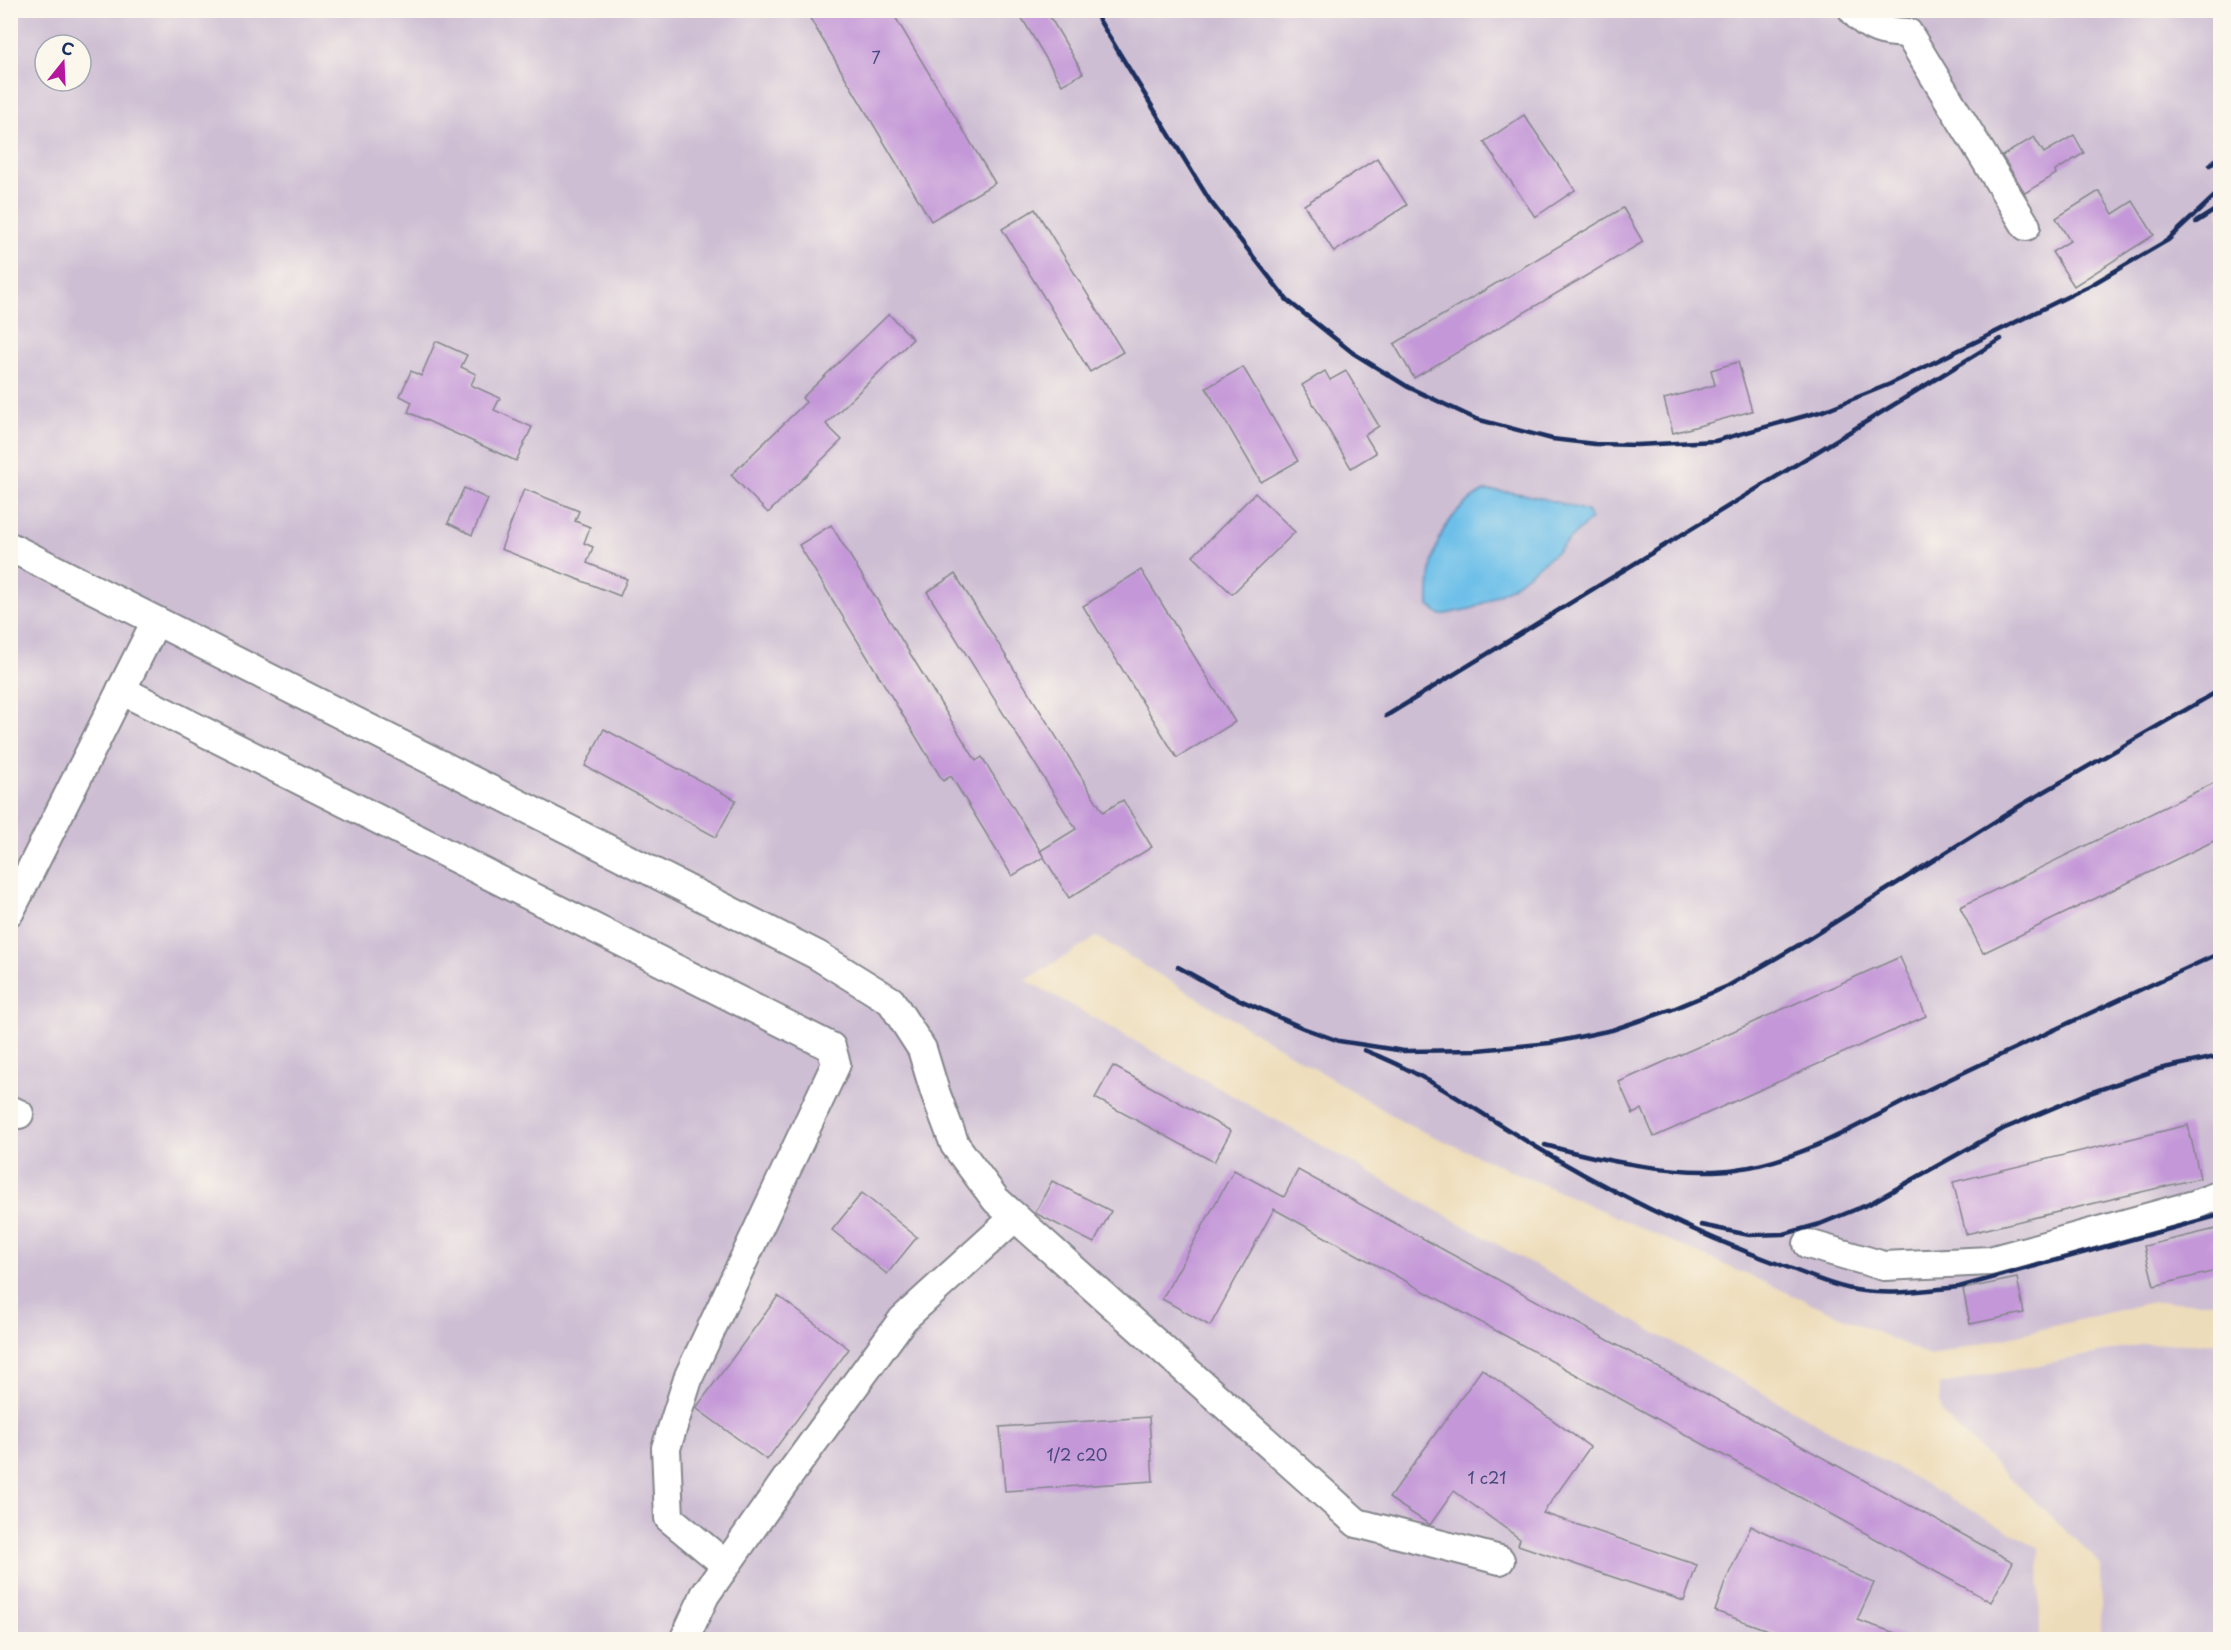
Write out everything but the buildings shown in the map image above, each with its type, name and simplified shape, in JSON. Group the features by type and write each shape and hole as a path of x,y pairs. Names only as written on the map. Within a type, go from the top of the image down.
{"street":[{"path":"1853,10 1860,20 1883,32 1908,33 2026,226"},
{"path":"10,547 817,955 891,1001 922,1049 934,1092 955,1145 996,1200 1357,1523 1500,1560"},
{"path":"10,911 156,621"},
{"path":"121,690 831,1047 836,1064 689,1376 666,1448 669,1518 726,1565"},
{"path":"1808,1244 1884,1266 1990,1261 2194,1205 2220,1195"},
{"path":"684,1640 705,1595 903,1319 1015,1217"}],"shaded area":[{"path":"11,11 2220,11 2220,1302 2152,1302 1931,1356 1408,1125 1097,937 1026,980 2039,1548 2040,1639 11,1640"},
{"path":"2220,1343 2220,1639 2101,1639 2101,1564 1941,1413 1939,1385 2144,1344"}],"water":[{"path":"1484,491 1510,492 1549,500 1587,511 1591,519 1555,553 1510,588 1474,608 1441,615 1429,606 1431,571 1439,540 1456,513"}],"railway":[{"path":"1093,10 1210,201 1287,300 1353,353 1408,387 1476,419 1552,439 1595,444 1637,445 1715,441 1823,411 1890,384 2091,285 2168,240 2220,191"},
{"path":"2210,165 2220,155"},
{"path":"2196,222 2220,207"},
{"path":"1386,716 2001,339"},
{"path":"1178,967 1229,995 1303,1028 1339,1041 1404,1051 1478,1050 1550,1043 1612,1030 1673,1009 1728,986 1797,946 2023,804 2220,690"},
{"path":"1545,1145 1640,1166 1666,1169 1715,1171 1761,1164 1832,1139 1958,1075 2220,953"},
{"path":"1364,1050 1426,1079 1554,1157 1616,1192 1681,1224 1747,1252 1853,1289 1899,1292 1959,1287 2220,1215"},
{"path":"1701,1225 1749,1235 1784,1234 1820,1224 1869,1204 2003,1129 2084,1095 2159,1069 2220,1056"}]}
